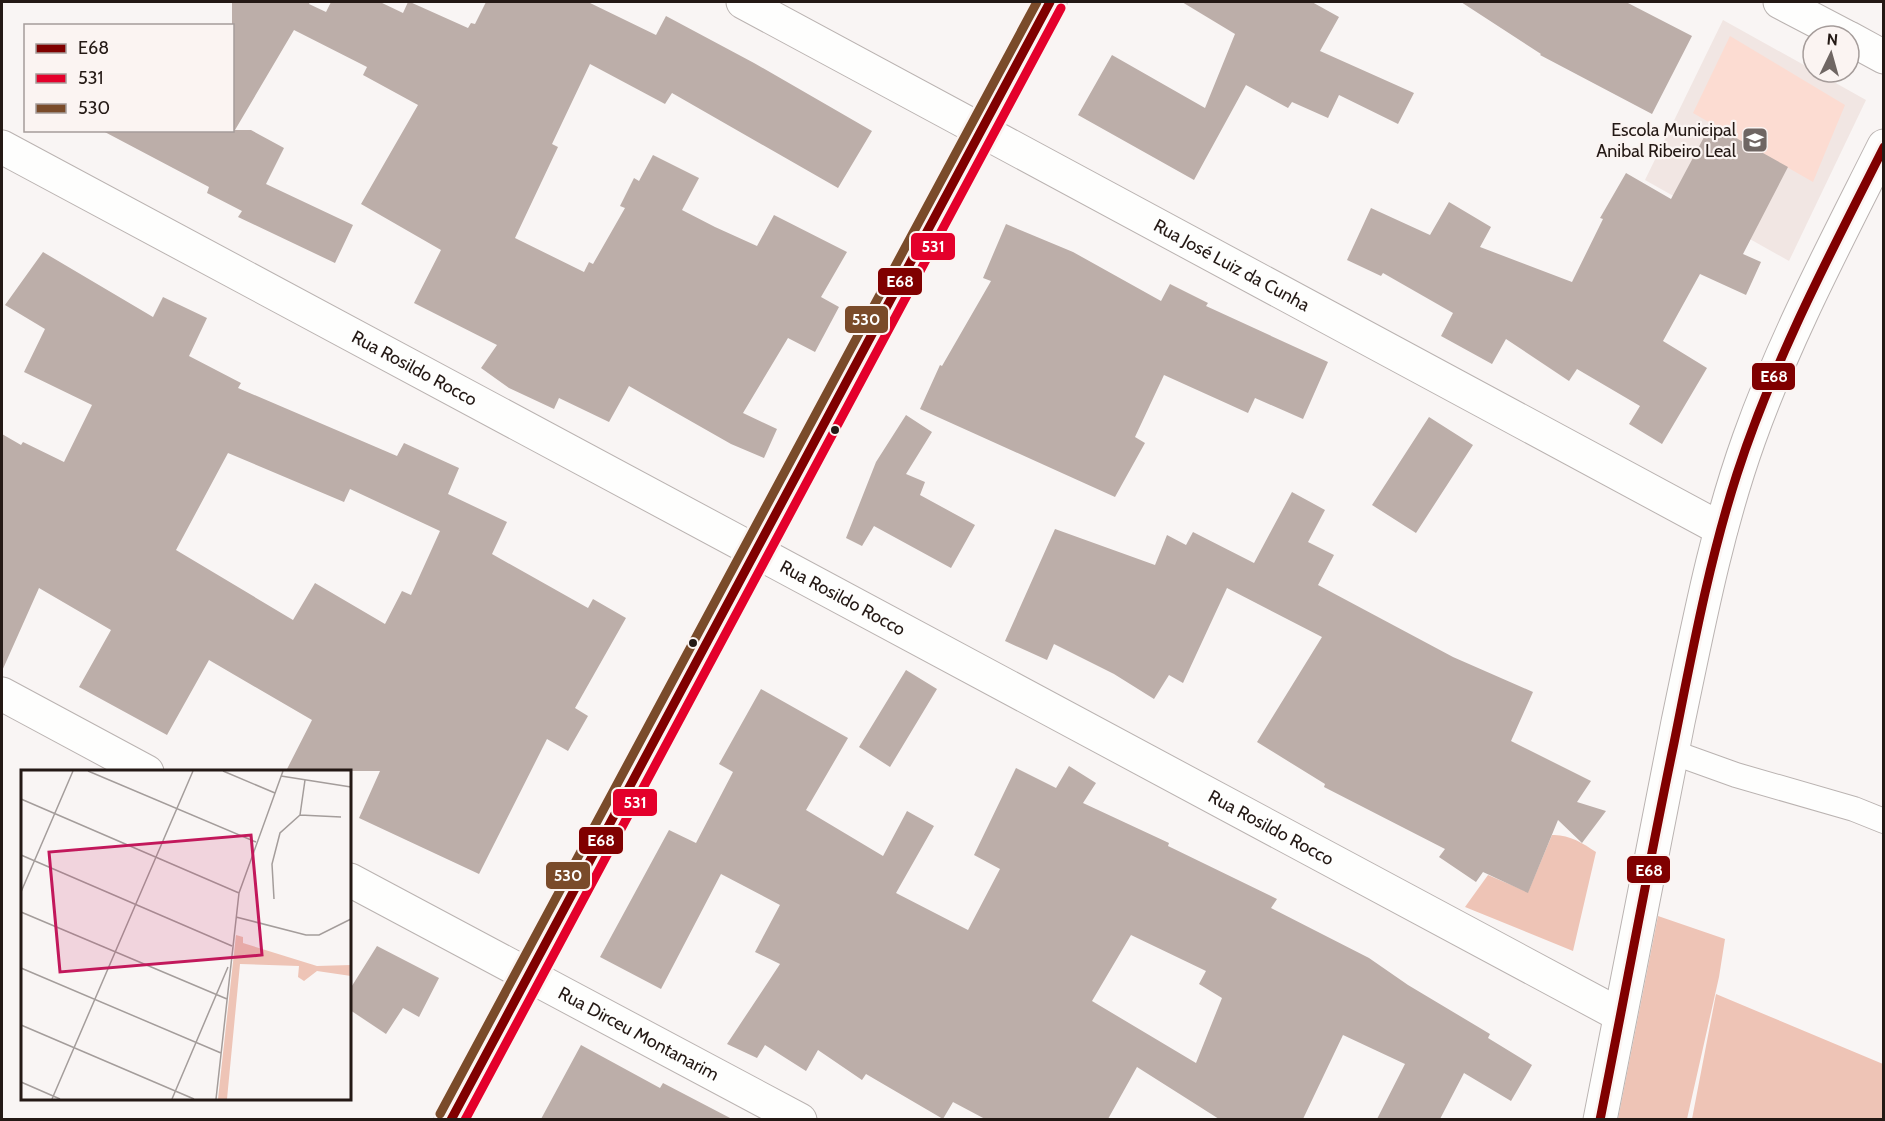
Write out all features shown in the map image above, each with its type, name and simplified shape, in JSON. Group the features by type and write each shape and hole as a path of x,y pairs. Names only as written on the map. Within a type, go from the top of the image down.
{"street":[{"name":"Rua José Luiz da Cunha","path":"743,2 1721,529"},
{"path":"452,1119 1050,2"},
{"path":"1780,2 1822,24"},
{"path":"1861,45 1884,57"},
{"path":"1600,1119 1672,752 1721,529 1748,441 1777,363 1884,146"},
{"name":"Rua Rosildo Rocco","path":"2,147 1620,1016"},
{"path":"2,694 145,770"},
{"name":"Rua Dirceu Montanarim","path":"351,881 800,1119"}],"lane":[{"path":"1672,752 1736,775 1854,809 1884,821"}],"shaded area":[{"name":"Escola Municipal Anibal Ribeiro Leal","path":"1723,20 1801,63 1801,84 1837,84 1866,100 1789,261 1645,180"},
{"path":"1730,36 1801,79 1801,84 1810,84 1845,105 1813,182 1693,113"},
{"path":"1552,835 1581,842 1596,852 1573,951 1465,907 1488,875 1528,892"},
{"path":"1658,916 1725,939 1719,977 1687,1119 1618,1119"},
{"path":"1716,994 1883,1064 1883,1119 1692,1119"}],"building":[{"path":"232,2 310,2 309,4 326,12 331,2 380,2 403,13 410,2 468,28 471,23 475,24 486,2 588,2 656,35 666,16 754,63 872,131 838,188 672,93 665,104 590,64 552,144 558,147 515,238 584,272 589,262 593,264 625,208 620,206 634,178 639,181 653,155 699,178 682,210 715,227 757,246 774,215 847,252 821,297 839,307 815,352 788,338 743,413 777,429 764,458 731,444 629,386 609,422 559,398 554,409 509,388 481,368 497,345 414,303 441,250 361,204 418,105 363,75 367,67 294,30 235,130 251,130 284,148 266,184 353,225 335,263 238,217 242,211 207,193 209,187 105,132 234,132 234,24 232,24"},
{"path":"1182,2 1312,2 1339,17 1320,51 1414,93 1398,124 1339,95 1328,118 1292,102 1288,108 1246,85 1194,180 1078,115 1112,55 1205,108 1235,34"},
{"path":"1461,2 1626,2 1692,36 1652,114 1540,55"},
{"path":"1711,124 1788,167 1743,254 1761,262 1746,295 1700,274 1663,341 1707,368 1662,444 1629,424 1640,406 1577,369 1569,381 1506,339 1492,364 1441,336 1453,313 1383,273 1381,276 1347,260 1371,208 1430,235 1449,202 1491,227 1480,247 1572,282 1603,219 1600,218 1626,173 1671,199"},
{"path":"1006,224 1073,252 1161,301 1170,284 1208,303 1206,306 1328,362 1303,419 1255,398 1248,413 1164,375 1135,437 1145,443 1115,497 920,409 940,365 942,366 991,281 983,278"},
{"path":"43,252 153,317 163,297 207,318 189,356 241,383 238,388 397,456 404,443 459,468 448,494 507,522 492,554 588,608 593,599 626,618 575,708 588,716 568,751 547,739 479,874 359,818 380,771 287,770 312,720 209,660 167,735 79,687 111,630 39,588 2,671 2,434 21,445 23,442 64,462 92,405 24,372 45,329 5,305","holes":["228,453 344,502 350,489 440,531 411,595 402,591 385,624 315,583 293,620 176,550"]},
{"path":"906,415 932,432 906,474 925,482 920,495 975,525 951,568 874,526 862,546 846,538 876,462"},
{"path":"1429,417 1473,445 1416,533 1372,505"},
{"path":"1292,492 1325,510 1308,542 1334,555 1318,585 1453,657 1533,692 1511,741 1591,781 1577,802 1606,811 1582,843 1558,820 1528,893 1483,872 1476,882 1439,857 1445,849 1324,787 1325,784 1257,742 1322,637 1227,588 1183,683 1169,675 1154,699 1114,674 1054,644 1047,660 1005,641 1055,529 1155,565 1167,535 1186,545 1193,532 1254,563"},
{"path":"906,670 937,689 890,767 859,747"},
{"path":"761,689 848,738 806,810 883,856 907,811 934,826 896,893 968,930 1000,869 974,855 1016,768 1056,788 1069,766 1096,783 1083,803 1169,843 1168,846 1277,899 1271,908 1369,958 1408,985 1490,1034 1488,1038 1532,1065 1511,1101 1464,1073 1440,1119 1377,1119 1405,1064 1343,1035 1303,1119 1219,1119 1137,1067 1108,1119 985,1119 953,1102 943,1119 866,1074 862,1080 818,1050 806,1071 765,1045 757,1058 727,1044 780,964 755,952 780,905 721,874 661,989 600,957 669,830 696,843 733,772 719,764","holes":["1131,935 1206,971 1199,984 1222,998 1196,1063 1092,1001"]},
{"path":"377,946 439,978 419,1017 403,1008 386,1034 351,1011 351,987"},
{"path":"581,1045 660,1088 663,1083 732,1119 541,1119"}],"transit line":[{"name":"530","path":"440,1114 1037,2"},
{"name":"E68","path":"451,1120 1050,2"},
{"name":"531","path":"465,1120 1061,8"},
{"name":"E68","path":"1600,1120 1694,641 1727,507 1768,390 1824,267 1884,147"}],"place":[{"name":"Escola Municipal Anibal Ribeiro Leal","path":"1755,140"}]}
